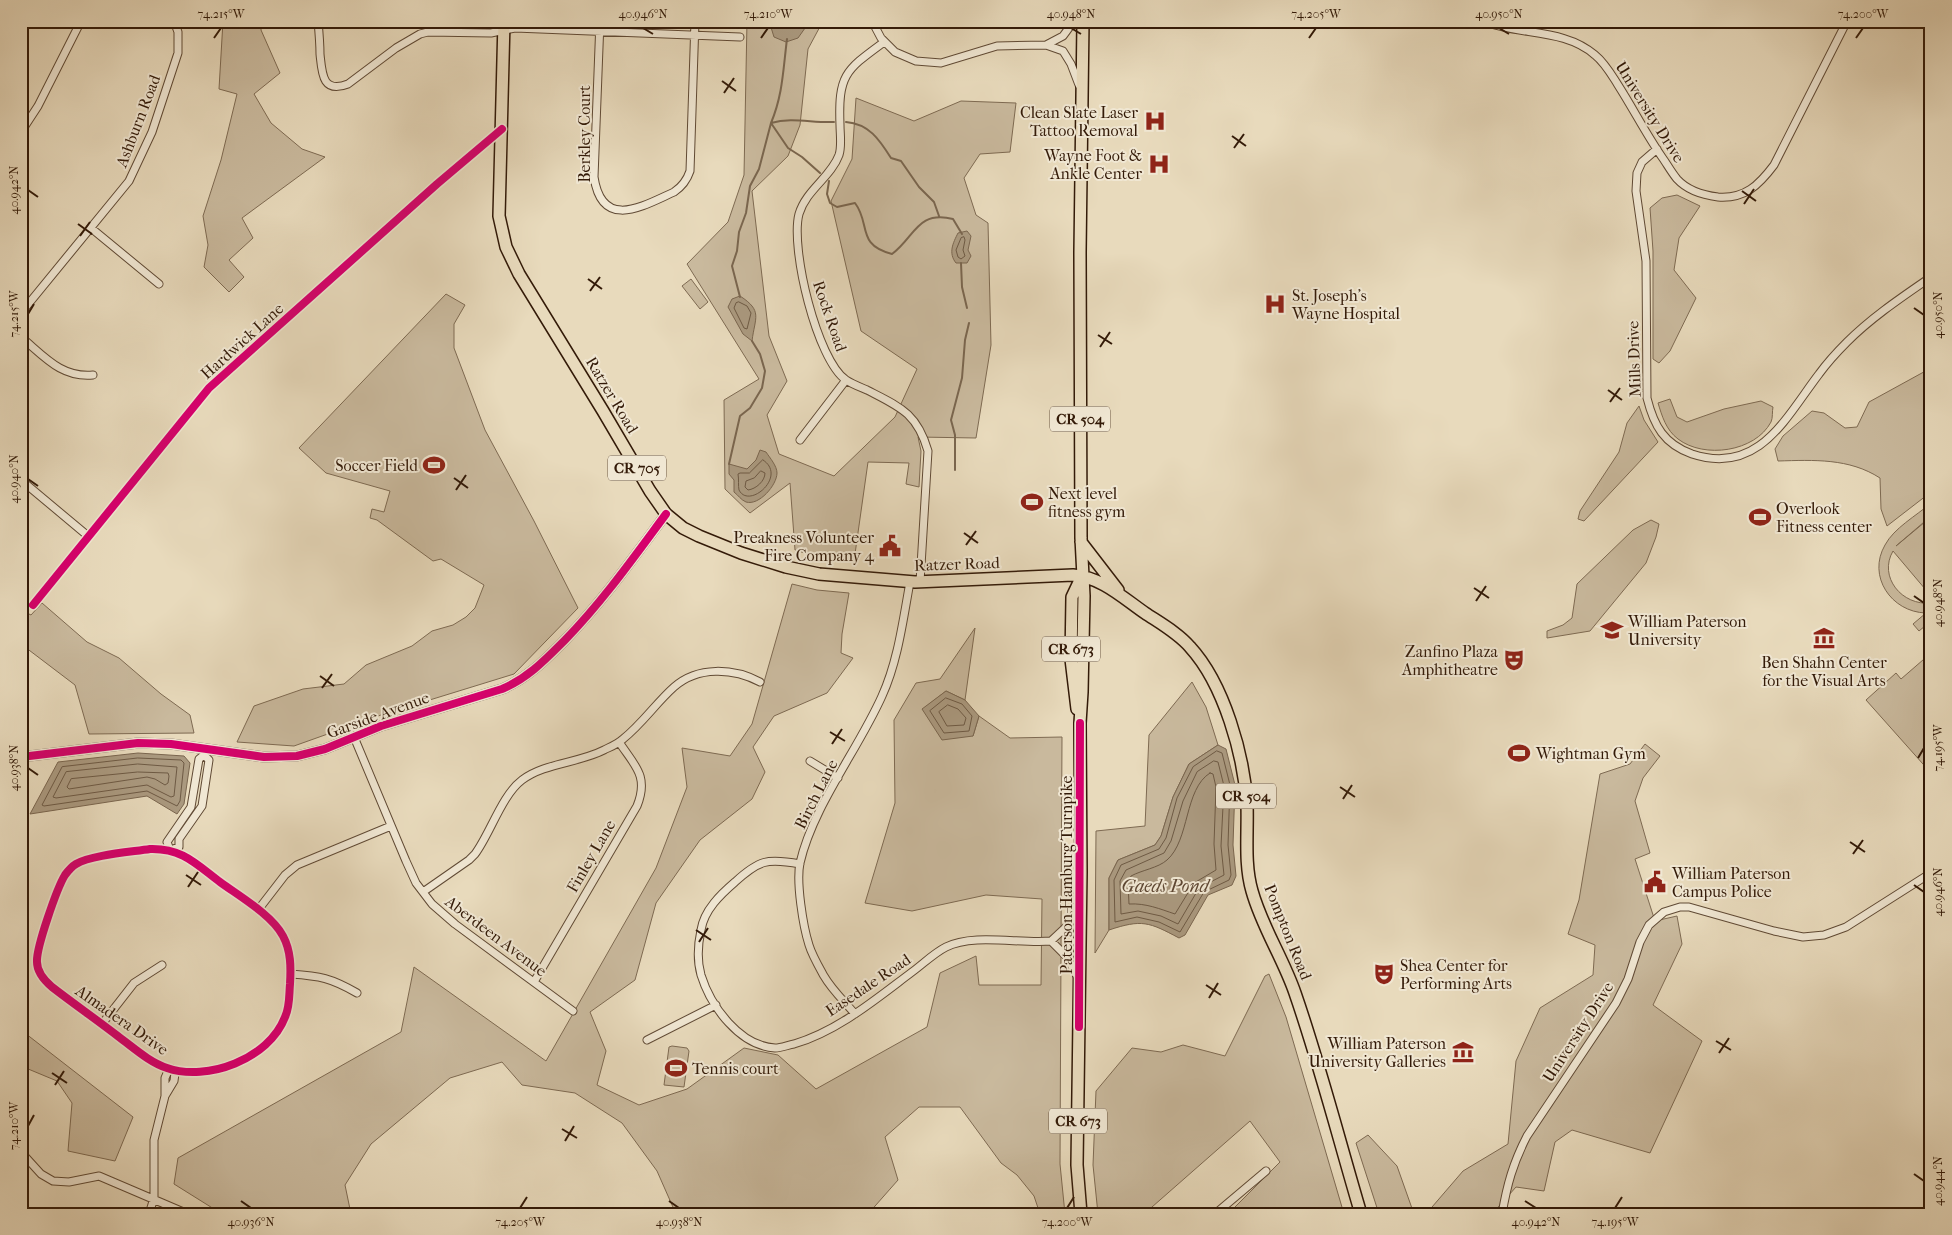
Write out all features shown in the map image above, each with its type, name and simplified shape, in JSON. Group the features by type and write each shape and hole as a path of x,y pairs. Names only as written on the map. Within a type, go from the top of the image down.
{"main road":[{"name":"Paterson-Hamburg Turnpike","path":"1081,1214 1077,1165 1080,981 1080,723 1071,659 1072,597 1082,576 1080,252 1083,21"},
{"name":"Ratzer Road","path":"504,26 499,216 503,236 510,257 549,325 666,514 683,528 741,553 786,567 819,574 915,582 1082,576"},
{"path":"1081,542 1123,597"},
{"name":"Pompton Road","path":"1082,576 1096,580 1123,597 1169,629 1190,647 1205,667 1221,696 1240,751 1244,775 1252,891 1260,914 1289,976 1302,1012 1361,1214"}],"street":[{"path":"21,132 38,106 81,21"},
{"name":"Ashburn Road","path":"21,313 129,181 152,132 178,53 178,32 174,21"},
{"path":"318,21 322,73 327,83 336,87 348,84 396,48 420,34 428,32 491,33 504,26 740,37"},
{"name":"Berkley Court","path":"600,21 594,177 598,194 602,200 613,208 626,211 634,210 674,192 680,188 688,177 690,171 695,21"},
{"path":"872,21 884,42 895,52 916,61 941,63 997,46 1046,45 1063,51 1071,64 1082,92"},
{"path":"1046,45 1063,36 1074,21"},
{"name":"University Drive","path":"1483,21 1505,28 1559,37 1589,50 1610,70 1677,179 1691,190 1706,196 1728,197 1749,190 1761,182 1774,165 1847,21"},
{"name":"Rock Road","path":"884,42 854,64 846,74 839,101 840,151 836,164 806,199 800,212 796,229 803,281 822,344 834,369 846,380 901,408 913,418 923,434 928,458 915,582"},
{"name":"Hardwick Lane","path":"33,605 209,388 437,184 502,129"},
{"name":"Mills Drive","path":"1657,149 1642,162 1637,173 1636,191 1646,261 1647,398 1659,429 1670,443 1683,450 1702,457 1717,458 1737,456 1763,444 1775,433 1820,372 1858,331 1931,277"},
{"path":"91,228 159,284"},
{"path":"21,337 66,372 74,375 93,375"},
{"path":"800,440 846,380"},
{"path":"21,480 88,536"},
{"name":"Garside Avenue","path":"21,757 138,743 171,744 205,752 264,757 297,756 325,749 381,726 502,689 517,682 537,668 601,601 666,514"},
{"name":"Birch Lane","path":"855,1014 825,978 809,946 802,912 799,881 800,864 810,833 821,808 859,741 891,673 915,582"},
{"path":"423,892 475,854 511,792 522,780 539,772 588,757 619,742 674,687 690,678 709,672 727,672 760,682"},
{"name":"Aberdeen Avenue","path":"354,737 391,826 423,892 439,912 573,1011"},
{"name":"Finley Lane","path":"534,982 637,806 642,793 640,774 619,742"},
{"path":"170,850 168,842 191,807 199,759 205,752"},
{"path":"810,761 838,778"},
{"path":"258,910 285,875 298,865 391,826"},
{"name":"Almadera Drive","path":"151,849 170,850 188,858 258,910 283,935 289,953 291,974 289,1001 285,1018 272,1039 223,1068 194,1072 172,1069 152,1060 46,982 37,963 39,946 62,882 73,866 84,860 151,849"},
{"name":"Easedale Road","path":"800,864 785,861 765,861 752,866 723,892 709,909 701,929 698,956 702,976 716,1005 736,1031 755,1043 776,1048 808,1040 855,1014 946,947 967,940 1051,941"},
{"name":"University Drive","path":"1502,1214 1515,1159 1527,1136 1616,1003 1628,979 1640,942 1649,925 1664,912 1680,907 1689,907 1774,931 1803,937 1824,935 1846,927 1931,873"},
{"path":"1080,906 1066,927 1051,941 1067,957 1080,981"},
{"path":"102,1024 134,983 162,966"},
{"path":"291,974 326,977 357,993"},
{"path":"647,1040 716,1005"},
{"path":"149,1214 154,1198 154,1140 165,1096 165,1078 168,1071 172,1069"},
{"path":"21,1152 41,1174 53,1181 69,1182 99,1176 188,1214"},
{"path":"1215,1214 1266,1171"}],"shaded area":[{"path":"223,21 262,21 261,30 280,73 254,94 271,123 302,149 325,157 242,218 253,238 229,260 244,277 229,292 204,267 208,245 203,216 221,160 237,94 219,89"},
{"path":"747,21 823,21 808,49 800,125 788,156 752,191 769,336 787,381 767,415 779,454 834,476 895,417 917,369 861,331 831,201 852,159 856,98 914,121 961,101 1016,103 1010,152 980,154 964,178 976,215 988,223 991,345 976,438 918,437 921,451 919,487 906,484 909,463 868,462 854,561 821,558 795,550 790,483 750,513 725,489 724,400 759,379 687,264 728,222 744,175"},
{"path":"1677,195 1700,206 1679,238 1674,270 1696,298 1670,351 1659,363 1653,359 1653,251 1650,208 1662,198"},
{"path":"691,279 708,302 700,309 682,286"},
{"path":"446,294 465,305 454,324 454,348 485,430 578,608 514,674 381,715 294,746 237,742 254,706 303,689 344,684 366,665 412,646 432,631 453,625 466,617 475,608 484,585 441,559 433,561 377,520 370,518 372,509 384,512 390,491 326,473 299,448"},
{"path":"1931,368 1931,492 1887,526 1881,509 1880,478 1868,471 1844,464 1818,461 1778,461 1775,449 1783,436 1812,411 1824,413 1845,428 1857,427 1869,402"},
{"path":"1670,399 1677,417 1687,422 1724,409 1761,401 1773,407 1772,419 1763,432 1741,446 1715,450 1701,449 1678,439 1667,427 1658,403"},
{"path":"1639,406 1644,420 1658,442 1584,521 1578,519 1580,511 1619,452 1627,423"},
{"path":"1931,503 1931,516 1896,546 1931,517 1931,596 1893,551 1889,561 1891,580 1895,588 1902,595 1920,603 1931,603 1931,621 1919,631 1913,624 1926,613 1913,611 1893,599 1881,580 1879,569 1880,557 1885,545 1894,533"},
{"path":"1651,520 1659,524 1646,563 1590,631 1547,638 1547,631 1563,625 1572,618 1577,584 1633,530"},
{"path":"792,584 817,590 849,593 842,634 841,653 853,658 827,693 774,716 753,747 765,772 752,799 700,840 656,903 635,980 590,1012 606,1051 597,1085 639,1105 687,1089 744,1048 778,1055 816,1089 927,1027 940,973 976,956 979,985 1041,985 1042,899 986,895 912,911 865,903 895,803 894,720 916,683 940,679 975,628 965,700 946,691 923,709 930,719 973,736 979,716 1010,738 1062,737 1060,1164 1065,1214 1040,1214 1034,1196 1017,1175 1001,1163 960,1107 919,1107 885,1137 898,1180 868,1214 676,1214 657,1171 622,1123 575,1093 522,1085 502,1062 450,1078 371,1144 345,1185 351,1214 222,1214 174,1184 178,1158 401,1032 414,967 546,1061 656,868 687,787 682,748 730,756 752,724"},
{"path":"42,603 87,642 119,658 161,694 190,715 194,733 89,734 75,685 21,644 21,610 31,615"},
{"path":"1931,653 1931,773 1866,700 1896,673 1901,679"},
{"path":"1192,682 1206,707 1218,745 1189,764 1173,797 1161,836 1155,845 1118,860 1109,878 1109,930 1095,953 1096,831 1145,826 1149,735"},
{"path":"1645,744 1660,756 1643,778 1635,801 1650,853 1635,859 1655,921 1677,916 1682,944 1653,1005 1702,1041 1650,1153 1572,1130 1555,1142 1544,1191 1516,1187 1492,1214 1426,1214 1463,1171 1508,1144 1516,1061 1540,1008 1593,975 1595,945 1568,934 1579,900 1600,774 1630,764"},
{"path":"1269,974 1286,1017 1344,1214 1228,1214 1280,1162 1250,1121 1144,1214 1098,1214 1093,1165 1096,1091 1132,1048 1161,1052 1183,1045 1225,1056 1265,976"},
{"path":"21,1030 133,1117 115,1161 68,1151 72,1103 57,1081 21,1066"},
{"name":"Tennis court","path":"669,1047 687,1048 689,1051 684,1087 664,1085"},
{"path":"1368,1135 1397,1166 1414,1214 1379,1214 1356,1143"}],"water":[{"path":"769,21 810,21 798,38 786,42 774,37"},
{"path":"967,231 971,236 968,250 971,256 967,263 956,263 952,256 953,244 958,233"},
{"path":"740,296 755,311 756,320 752,341 743,334 728,307 732,299"},
{"path":"760,450 766,452 773,462 777,470 776,478 771,489 762,498 746,502 734,492 734,480 729,474 729,464 747,469 756,460"},
{"path":"946,691 965,700 979,716 973,736 942,740 922,709"},
{"name":"Gaeds Pond","path":"1218,745 1226,749 1235,785 1233,845 1236,876 1232,885 1208,895 1185,935 1179,938 1160,928 1138,923 1109,930 1109,878 1118,860 1155,845 1161,836 1173,797 1189,764"},
{"path":"138,753 184,756 190,763 184,804 177,814 147,796 30,814 58,762"}],"waterway":[{"path":"787,39 780,92 771,123 788,148 802,157 820,173"},
{"path":"740,297 732,266 737,251 739,232 746,213 750,186 759,169 771,123 794,120 834,122"},
{"path":"846,122 854,123 867,129 878,139 891,158 901,161 919,187 934,202 939,216"},
{"path":"829,181 827,194 830,203 837,207 855,203 860,211 869,239 873,245 881,250 892,254 918,227 932,218 953,219 962,234"},
{"path":"961,263 962,287 967,308"},
{"path":"955,470 955,435 951,420 962,378 965,340 969,323"},
{"path":"729,464 740,416 750,408 762,388 765,371 760,354 752,341"}],"cycle path":[{"path":"33,605 209,388 437,184 502,129"},
{"path":"21,757 138,743 171,744 264,757 297,756 325,749 381,726 502,689 520,680 536,668 579,625 618,578 666,514"},
{"path":"1079,1027 1080,723"},
{"path":"150,849 171,851 196,863 263,913 278,928 286,942 290,959 287,1013 277,1032 265,1045 235,1064 200,1072 183,1072 160,1065 142,1054 52,987 38,969 37,962 43,932 57,892 70,869 76,864 91,858 150,849"}],"place":[{"name":"Clean Slate Laser Tattoo Removal","path":"1155,121"},
{"name":"Wayne Foot & Ankle Center","path":"1159,164"},
{"name":"St. Joseph's Wayne Hospital","path":"1275,304"},
{"name":"Soccer Field","path":"434,465"},
{"name":"Next level fitness gym","path":"1032,502"},
{"name":"Overlook Fitness center","path":"1760,517"},
{"name":"Preakness Volunteer Fire Company 4","path":"890,546"},
{"name":"William Paterson University","path":"1612,630"},
{"name":"Ben Shahn Center for the Visual Arts","path":"1824,638"},
{"name":"Zanfino Plaza Amphitheatre","path":"1514,660"},
{"name":"Wightman Gym","path":"1519,753"},
{"name":"William Paterson Campus Police","path":"1655,882"},
{"name":"Shea Center for Performing Arts","path":"1384,974"},
{"name":"William Paterson University Galleries","path":"1463,1052"},
{"name":"Tennis court","path":"676,1068"}]}
